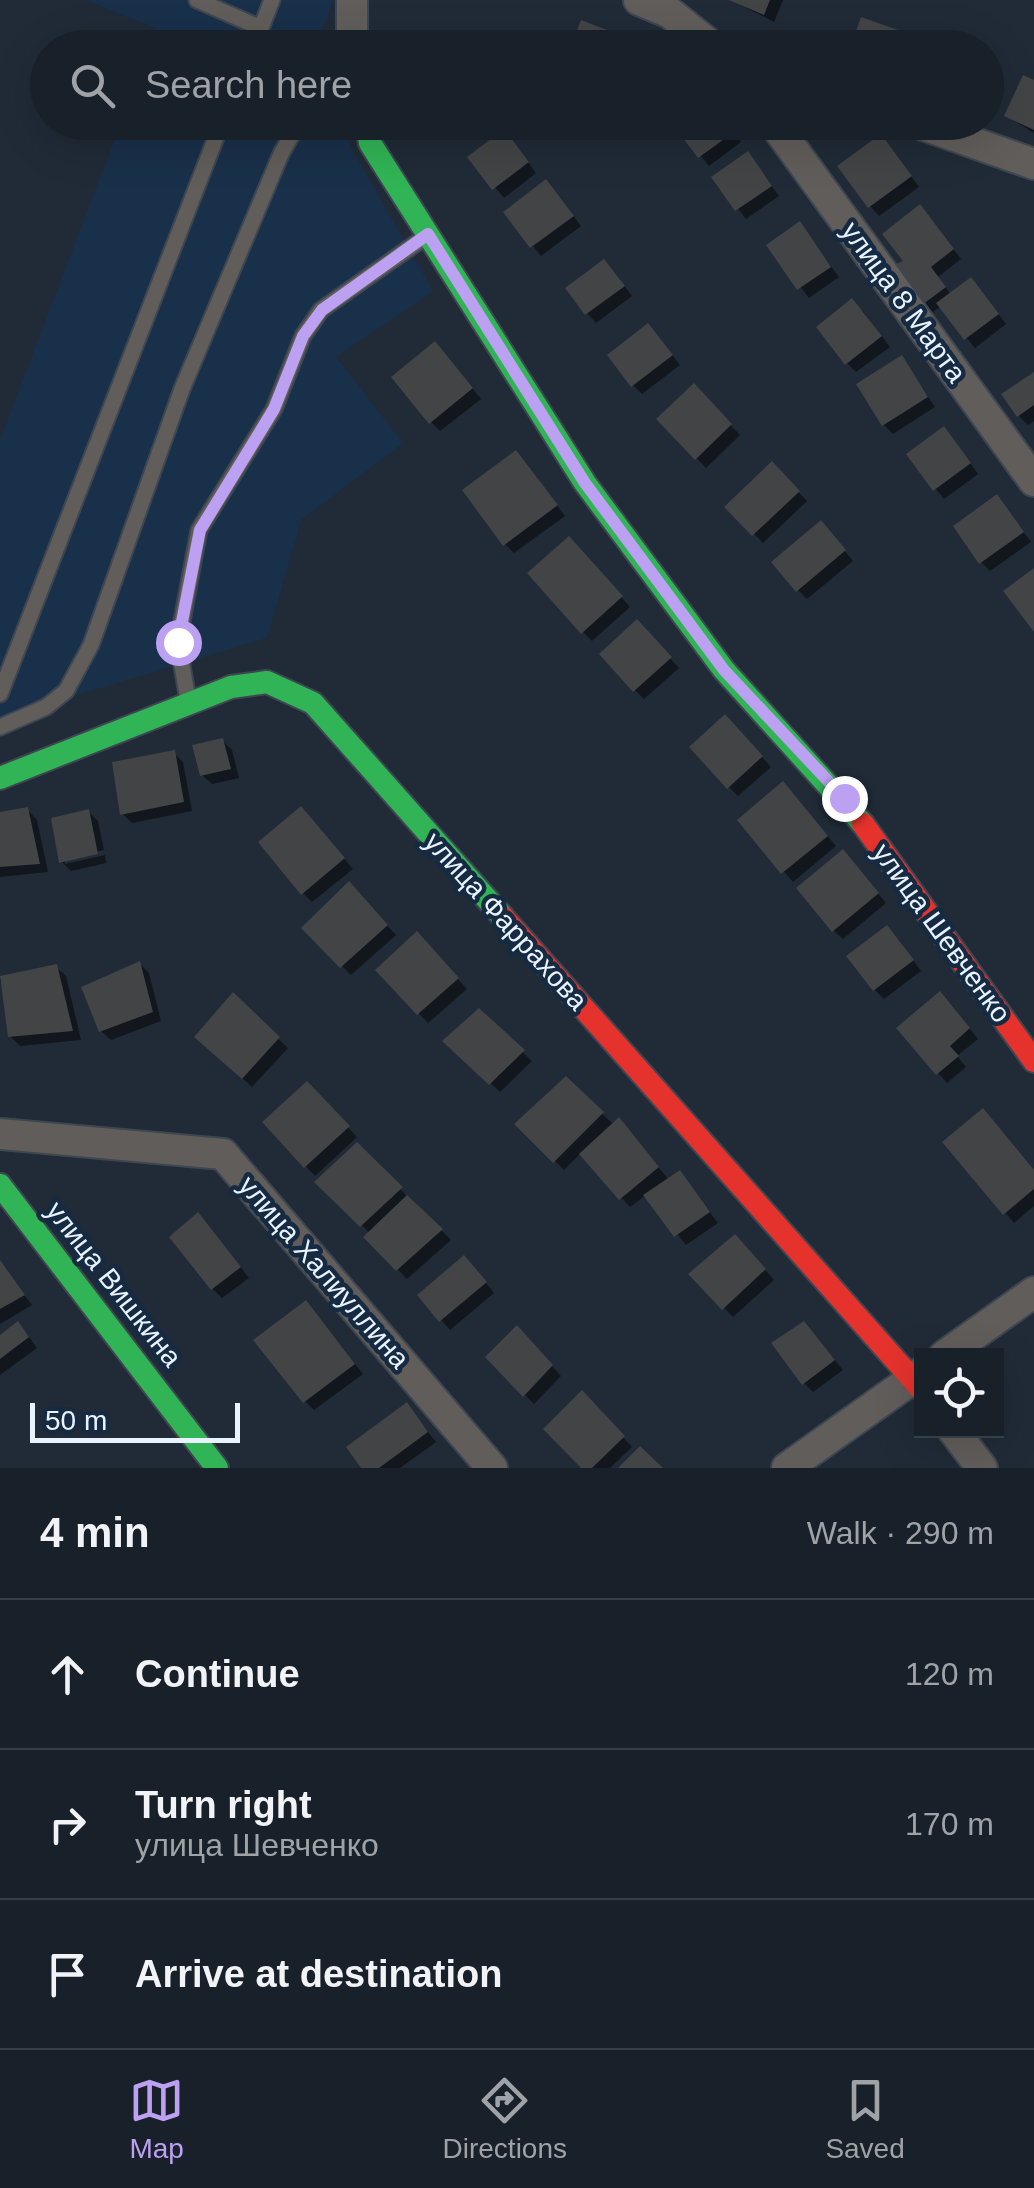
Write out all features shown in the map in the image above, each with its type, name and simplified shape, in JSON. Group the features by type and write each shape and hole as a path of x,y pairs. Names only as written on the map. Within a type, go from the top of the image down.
{"street":[{"path":"352,0 352,30"},
{"path":"638,0 670,13 691,30"},
{"name":"улица Шевченко","path":"370,140 585,483 724,670 844,798 1034,1061"},
{"name":"улица 8 Марта","path":"786,140 1034,481"},
{"path":"966,140 1034,164"},
{"name":"улица Фаррахова","path":"0,778 188,700 232,687 268,682 312,703 914,1376"},
{"name":"улица Халиуллина","path":"0,1134 223,1154 492,1468"},
{"name":"улица Вишкина","path":"0,1185 217,1468"},
{"path":"955,1348 1034,1292"},
{"path":"787,1468 914,1383"},
{"path":"959,1438 982,1468"}],"lane":[{"path":"198,0 261,28 272,0"},
{"path":"0,694 215,140"},
{"path":"0,728 46,708 66,691 91,644 182,389 289,140"},
{"path":"188,700 178,642 200,530 274,409 303,336 322,310 428,234"}],"shaded area":[{"path":"86,0 333,0 322,30 156,28"},
{"path":"115,140 347,140 433,291 336,357 403,443 301,520 267,638 0,718 0,440"}],"building":[{"path":"729,0 770,0 764,15"},
{"path":"861,17 898,30 856,30"},
{"path":"581,20 607,30 577,30"},
{"path":"1023,75 1034,80 1034,130 1004,116"},
{"path":"489,140 512,140 529,162 492,190 467,157"},
{"path":"684,140 723,140 698,158"},
{"path":"873,140 885,140 912,176 868,208 837,166"},
{"path":"748,151 772,186 735,211 711,177"},
{"path":"546,179 574,216 530,248 503,212"},
{"path":"920,204 954,249 931,267 946,287 922,305 892,266 903,261 882,234"},
{"path":"800,221 831,267 797,290 766,245"},
{"path":"604,259 625,286 585,315 565,288"},
{"path":"971,277 999,314 964,340 936,303"},
{"path":"852,298 882,336 845,365 816,327"},
{"path":"648,323 673,355 631,387 607,355"},
{"path":"435,341 473,388 429,424 391,377"},
{"path":"902,355 928,397 882,426 856,384"},
{"path":"1034,372 1034,405 1017,417 1001,394"},
{"path":"694,383 732,424 695,460 656,419"},
{"path":"944,426 971,463 933,491 906,454"},
{"path":"516,450 558,505 503,546 462,490"},
{"path":"772,461 800,491 752,536 724,507"},
{"path":"997,494 1024,532 979,564 953,526"},
{"path":"821,520 846,550 796,592 771,562"},
{"path":"569,536 623,596 581,634 527,573"},
{"path":"1034,568 1034,632 1003,591"},
{"path":"637,619 672,657 633,692 599,654"},
{"path":"725,714 763,756 727,789 689,747"},
{"path":"223,738 231,769 200,776 192,745"},
{"path":"175,750 184,802 120,815 112,762"},
{"path":"783,781 828,836 781,874 737,820"},
{"path":"301,806 345,858 301,895 258,842"},
{"path":"28,807 40,864 0,867 0,812"},
{"path":"89,809 98,854 59,863 51,818"},
{"path":"843,849 879,893 832,932 796,888"},
{"path":"349,881 388,925 340,968 301,928"},
{"path":"887,925 914,960 873,991 846,956"},
{"path":"417,931 459,978 417,1015 375,970"},
{"path":"140,961 153,1012 99,1032 81,987"},
{"path":"57,964 73,1031 8,1037 0,976"},
{"path":"940,991 970,1028 950,1046 959,1056 936,1075 896,1028"},
{"path":"233,992 280,1037 242,1079 194,1037"},
{"path":"479,1008 525,1050 489,1085 442,1041"},
{"path":"566,1076 604,1112 553,1163 514,1124"},
{"path":"307,1081 350,1126 304,1168 262,1122"},
{"path":"983,1108 1034,1170 1034,1189 1003,1215 942,1142"},
{"path":"619,1117 659,1167 619,1200 579,1154"},
{"path":"357,1142 403,1187 360,1227 314,1182"},
{"path":"680,1170 710,1212 674,1237 643,1195"},
{"path":"407,1195 443,1229 396,1271 363,1237"},
{"path":"198,1212 241,1267 211,1290 169,1237"},
{"path":"735,1234 766,1269 722,1310 688,1274"},
{"path":"464,1255 487,1282 439,1322 417,1295"},
{"path":"0,1260 25,1295 0,1309"},
{"path":"306,1300 355,1364 303,1403 253,1340"},
{"path":"18,1321 29,1337 0,1359 0,1335"},
{"path":"804,1321 835,1360 802,1385 771,1343"},
{"path":"517,1325 553,1365 523,1397 485,1357"},
{"path":"582,1390 625,1436 592,1468 581,1468 543,1429"},
{"path":"407,1402 428,1432 379,1468 361,1468 346,1447"},
{"path":"640,1446 663,1468 618,1468"}],"traffic: fast":[{"path":"369,140 585,483 724,670 863,824"},
{"path":"0,778 231,687 267,682 313,703 502,916"},
{"path":"0,1185 217,1468"}],"traffic: jam":[{"path":"863,824 1034,1061"},
{"path":"502,916 914,1381"}],"route":[{"path":"178,642 200,530 274,409 303,336 322,310 428,234 585,483 724,670 844,798"}]}
